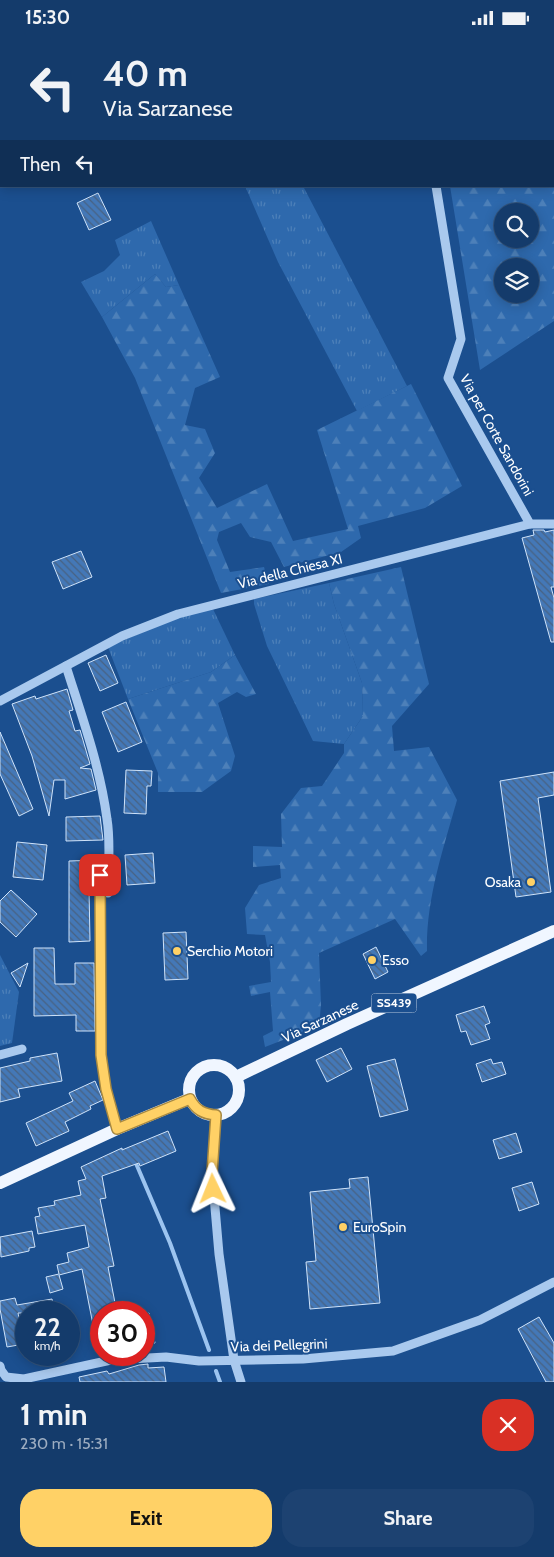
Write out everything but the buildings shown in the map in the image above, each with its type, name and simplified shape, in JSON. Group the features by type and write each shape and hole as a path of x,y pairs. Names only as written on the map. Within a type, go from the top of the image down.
{"main road":[{"name":"Via Sarzanese","path":"236,1077 554,931"},
{"path":"216,1064 224,1066 236,1077 239,1085 236,1102 224,1113 208,1115 194,1106 188,1091 189,1082 199,1069 207,1065 216,1064"},
{"path":"0,1183 117,1129 190,1099"}],"street":[{"name":"Via per Corte Sandorini","path":"436,187 461,339 448,378 530,524"},
{"path":"530,524 554,524"},
{"name":"Via della Chiesa XI","path":"0,701 122,636 178,614 530,524"},
{"path":"66,666 98,764 102,783 108,821 108,893"},
{"path":"100,875 101,1055 106,1089 117,1129"},
{"path":"0,1055 22,1049"},
{"path":"216,1115 212,1173 234,1360 241,1382"},
{"name":"Via dei Pellegrini","path":"0,1366 6,1377 24,1379 111,1360 166,1357 199,1361 302,1359 393,1351 480,1320 554,1283"}],"green space":[{"path":"245,187 304,187 407,386 357,411 278,262"},
{"path":"450,187 554,187 554,321 480,370"},
{"path":"151,221 179,285 166,287 155,274 102,317 81,282 104,271 120,255 115,240"},
{"path":"155,274 166,287 179,285 220,377 195,388 185,425 205,429 215,453 199,478 217,508 267,484 293,541 348,529 317,430 411,384 462,486 425,508 358,526 361,538 341,552 284,567 271,542 250,537 241,523 219,532 217,540 230,572 264,567 269,584 221,593 135,378 102,317"},
{"path":"401,567 429,684 392,726 394,751 429,747 457,800 432,894 427,932 427,951 421,956 395,919 319,953 321,1005 319,1026 265,1047 263,1036 273,1031 270,992 251,996 249,986 271,982 270,962 265,935 247,934 245,908 259,885 281,878 280,865 253,867 253,846 282,847 281,814 301,788 322,786 344,753 344,744 363,716 362,683 334,604 329,583"},
{"path":"329,583 334,604 362,683 363,716 344,744 313,741 267,646 254,604 254,599"},
{"path":"213,609 235,655 211,672 128,699 108,647 178,617"},
{"path":"235,655 256,694 246,697 237,692 218,703 235,756 231,771 202,792 158,792 158,773 128,699 211,672"},
{"path":"0,955 19,992 12,1043 0,1046"}],"waterway":[{"path":"135,1161 170,1243 209,1350"},
{"path":"216,1371 220,1382"}],"place":[{"name":"Osaka","path":"531,882"},
{"name":"Serchio Motori","path":"177,951"},
{"name":"Esso","path":"372,960"},
{"name":"EuroSpin","path":"343,1227"}],"route":[{"path":"100,875 101,1055 106,1089 117,1129 190,1099 200,1111 208,1115 216,1115 212,1173 213,1189"}]}
